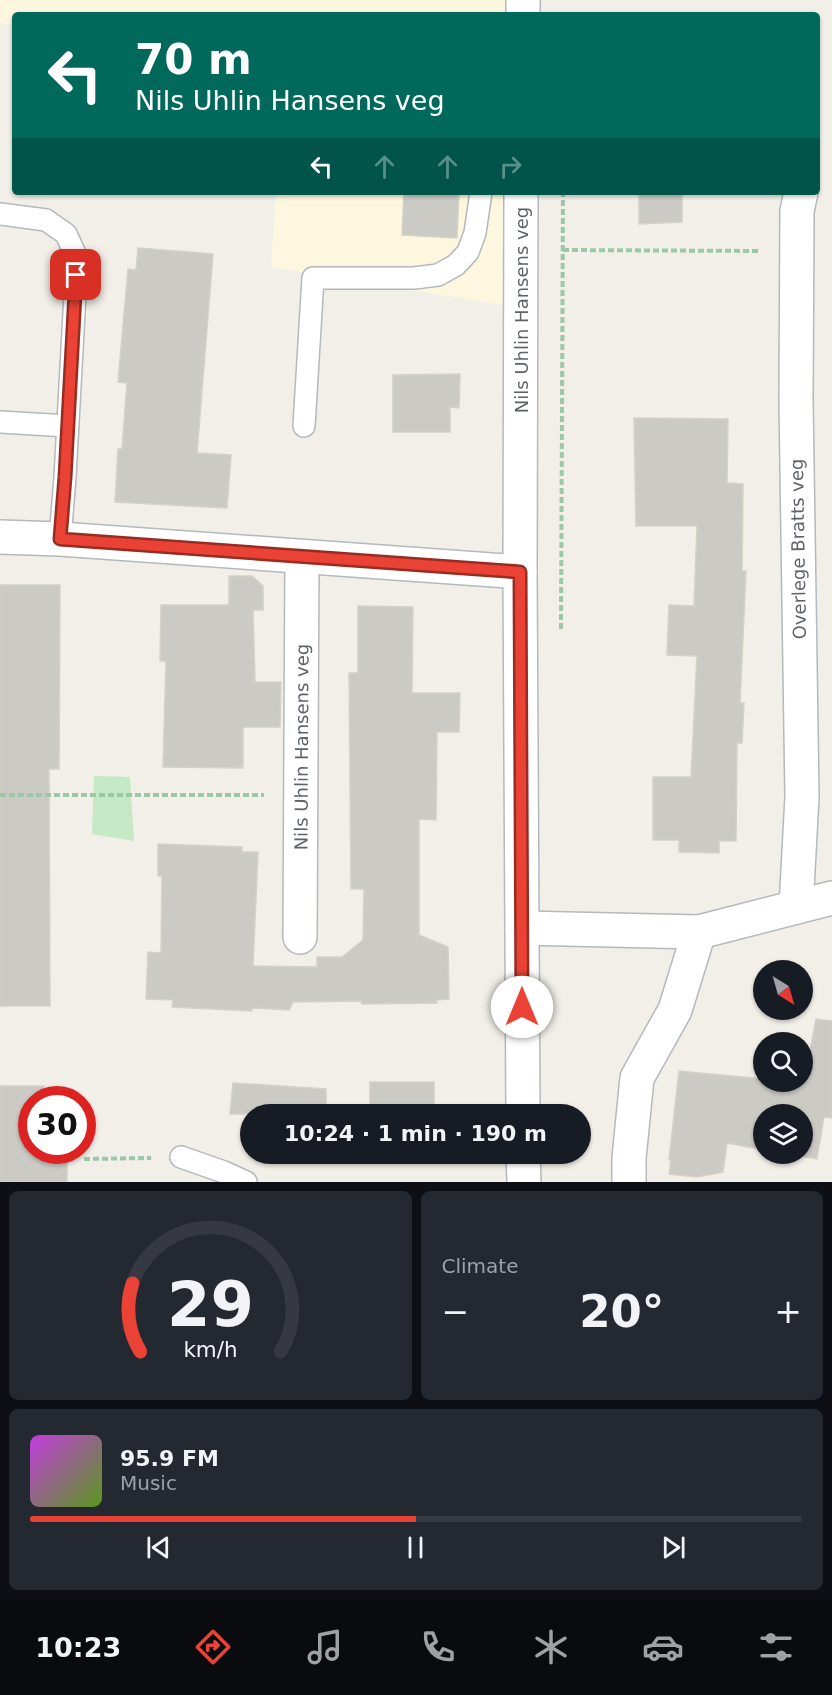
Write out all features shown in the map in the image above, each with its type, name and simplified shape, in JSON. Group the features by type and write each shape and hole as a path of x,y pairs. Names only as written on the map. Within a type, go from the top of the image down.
{"street":[{"name":"Nils Uhlin Hansens veg","path":"521,195 520,572 523,1104"},
{"name":"Overlege Bratts veg","path":"796,907 802,797 796,400 797,211 800,195"},
{"path":"0,537 60,539 520,572"},
{"name":"Nils Uhlin Hansens veg","path":"300,937 302,556"},
{"path":"522,928 699,932 832,898"},
{"path":"629,1182 629,1158 637,1078 675,1010 699,932"},
{"path":"523,1164 524,1182"}],"lane":[{"path":"304,426 313,278 414,278 438,274 456,265 468,252 475,233 481,195"},
{"path":"0,214 46,220 66,234 77,258 60,539"},
{"path":"0,422 68,426"},
{"path":"181,1157 246,1182"}],"path":[{"path":"562,250 797,251"},
{"path":"0,795 301,795"},
{"path":"96,1159 181,1157"}],"shaded area":[{"path":"0,0 523,0 523,12 12,12 12,25 0,23"},
{"path":"276,195 521,195 520,308 271,267"}],"green space":[{"path":"94,776 130,777 134,841 92,834"}],"building":[{"path":"404,195 459,195 457,238 402,235"},
{"path":"639,195 682,195 682,222 639,224"},
{"path":"138,248 213,254 197,453 231,455 227,508 115,502 118,449 122,449 127,383 118,382 128,269 136,270"},
{"path":"460,374 459,408 450,407 450,432 393,432 393,375"},
{"path":"634,418 728,419 727,483 743,484 742,571 746,571 740,703 744,703 742,743 737,743 736,841 719,841 719,853 679,852 679,840 653,840 653,777 691,777 697,656 667,655 669,605 694,606 697,526 636,526"},
{"path":"229,576 252,576 263,586 263,610 253,610 255,682 281,682 280,727 243,727 243,768 163,767 166,661 160,661 161,605 229,605"},
{"path":"0,585 60,585 59,769 49,769 50,1006 0,1006"},
{"path":"358,606 413,607 412,693 460,693 459,732 437,732 436,820 419,819 419,935 448,947 449,999 436,1000 437,1003 293,1002 289,1010 252,1008 252,1011 172,1007 173,1000 146,999 148,952 161,953 162,876 158,876 158,844 242,847 242,852 258,852 253,966 317,967 317,957 342,957 363,940 364,889 351,889 349,673 358,673"},
{"path":"816,1019 832,1021 832,1118 824,1117 817,1159 813,1158 813,1104 753,1104 753,1148 727,1143 723,1172 697,1177 669,1174 679,1071 753,1078 753,1092 813,1092 813,1035"},
{"path":"370,1082 434,1082 434,1104 370,1104"},
{"path":"233,1083 326,1089 326,1104 240,1104 240,1114 230,1114"},
{"path":"0,1086 18,1086 18,1164 67,1164 67,1182 0,1182"}],"route":[{"path":"76,275 60,539 520,572 522,1007"}]}
